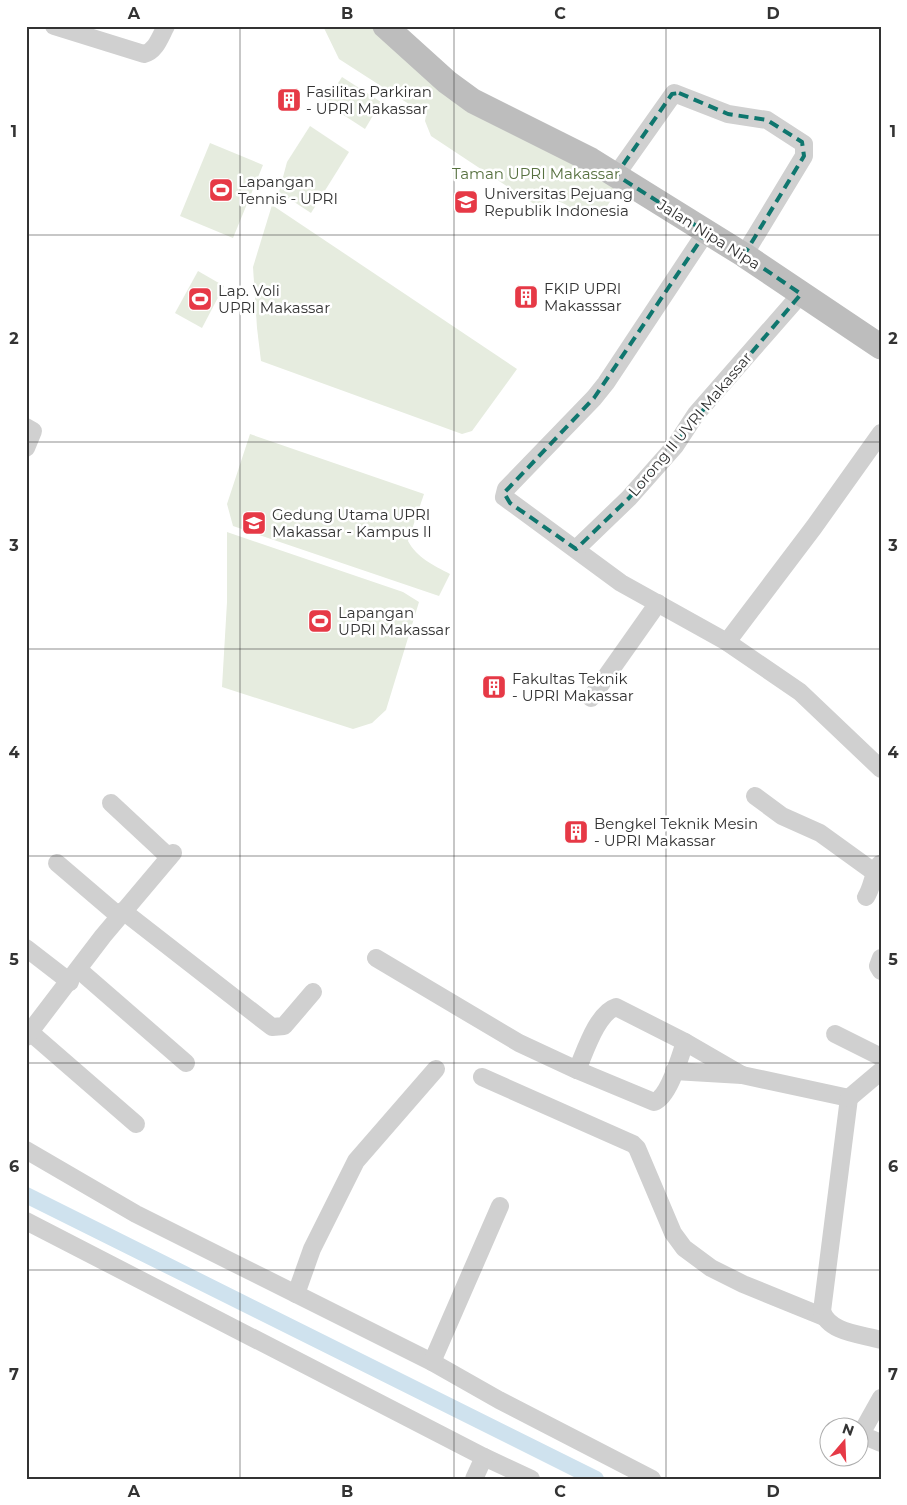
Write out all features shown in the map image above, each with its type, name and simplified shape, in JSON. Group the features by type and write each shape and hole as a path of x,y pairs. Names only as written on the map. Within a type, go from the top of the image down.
{"street":[{"path":"54,26 144,54 151,51 166,26"},
{"name":"Jalan Nipa Nipa","path":"385,26 436,72 473,101 591,160 616,175 744,255 881,347"},
{"path":"616,175 674,93 728,114 767,120 790,133 804,144 804,156 744,255"},
{"path":"706,232 606,383 504,493 504,497 621,583 727,642 800,692 881,769"},
{"name":"Lorong II UVRI Makassar","path":"576,550 629,498 674,446 696,414 800,294"},
{"path":"26,427 33,432 26,448"},
{"path":"727,642 814,527 881,432"},
{"path":"591,698 658,603"},
{"path":"755,796 782,816 820,833 878,868 871,890 866,897"},
{"path":"111,802 171,855 121,913 28,1034 136,1124"},
{"path":"57,863 272,1027 284,1026 312,992"},
{"path":"26,948 74,976 186,1063"},
{"path":"376,958 519,1043 654,1102 662,1096 685,1042"},
{"path":"881,958 878,966 881,971"},
{"path":"578,1070 600,1021 613,1008 621,1008 742,1075"},
{"path":"835,1034 881,1057"},
{"path":"296,1294 312,1249 356,1161 436,1069"},
{"path":"674,1071 742,1075 849,1098"},
{"path":"881,1071 849,1098 822,1311 829,1324 840,1329 881,1340"},
{"path":"482,1076 633,1144 637,1148 673,1233 684,1248 711,1268 743,1284 824,1317"},
{"path":"26,1150 136,1214 432,1362 499,1400 652,1479"},
{"path":"432,1362 500,1206"},
{"path":"26,1221 484,1457 531,1479"},
{"path":"881,1398 862,1432 869,1438 881,1443"},
{"path":"474,1479 484,1457"}],"highlighted area":[{"path":"679,93 728,114 767,120 802,142 804,156 744,255 801,294 629,498 576,549 510,503 504,493 594,398 706,232 616,175 672,94"}],"green space":[{"name":"Taman UPRI Makassar","path":"323,26 375,26 618,189 605,209 595,216 580,213 555,201 546,201 537,206 431,136 425,121 426,115 339,59"},
{"path":"342,77 381,102 365,129 325,103"},
{"path":"310,126 349,152 311,213 279,192 287,162"},
{"name":"Lapangan Tennis - UPRI","path":"210,143 263,165 233,238 180,216"},
{"path":"272,205 517,369 472,431 462,434 261,361 253,267"},
{"name":"Lap. Voli UPRI Makassar","path":"198,271 224,286 202,328 175,313"},
{"path":"250,434 424,494 408,541 421,557 450,574 439,596 233,526 227,504"},
{"name":"Lapangan UPRI Makassar","path":"227,532 403,592 419,602 386,710 372,723 353,729 222,687 227,602"}],"waterway":[{"path":"26,1195 596,1479"}],"place":[{"name":"Fasilitas Parkiran - UPRI Makassar","path":"289,100"},
{"name":"Lapangan Tennis - UPRI","path":"221,190"},
{"name":"Universitas Pejuang Republik Indonesia","path":"466,202"},
{"name":"FKIP UPRI Makasssar","path":"526,297"},
{"name":"Lap. Voli UPRI Makassar","path":"200,299"},
{"name":"Gedung Utama UPRI Makassar - Kampus II","path":"254,523"},
{"name":"Lapangan UPRI Makassar","path":"320,621"},
{"name":"Fakultas Teknik - UPRI Makassar","path":"494,687"},
{"name":"Bengkel Teknik Mesin - UPRI Makassar","path":"576,832"}]}
